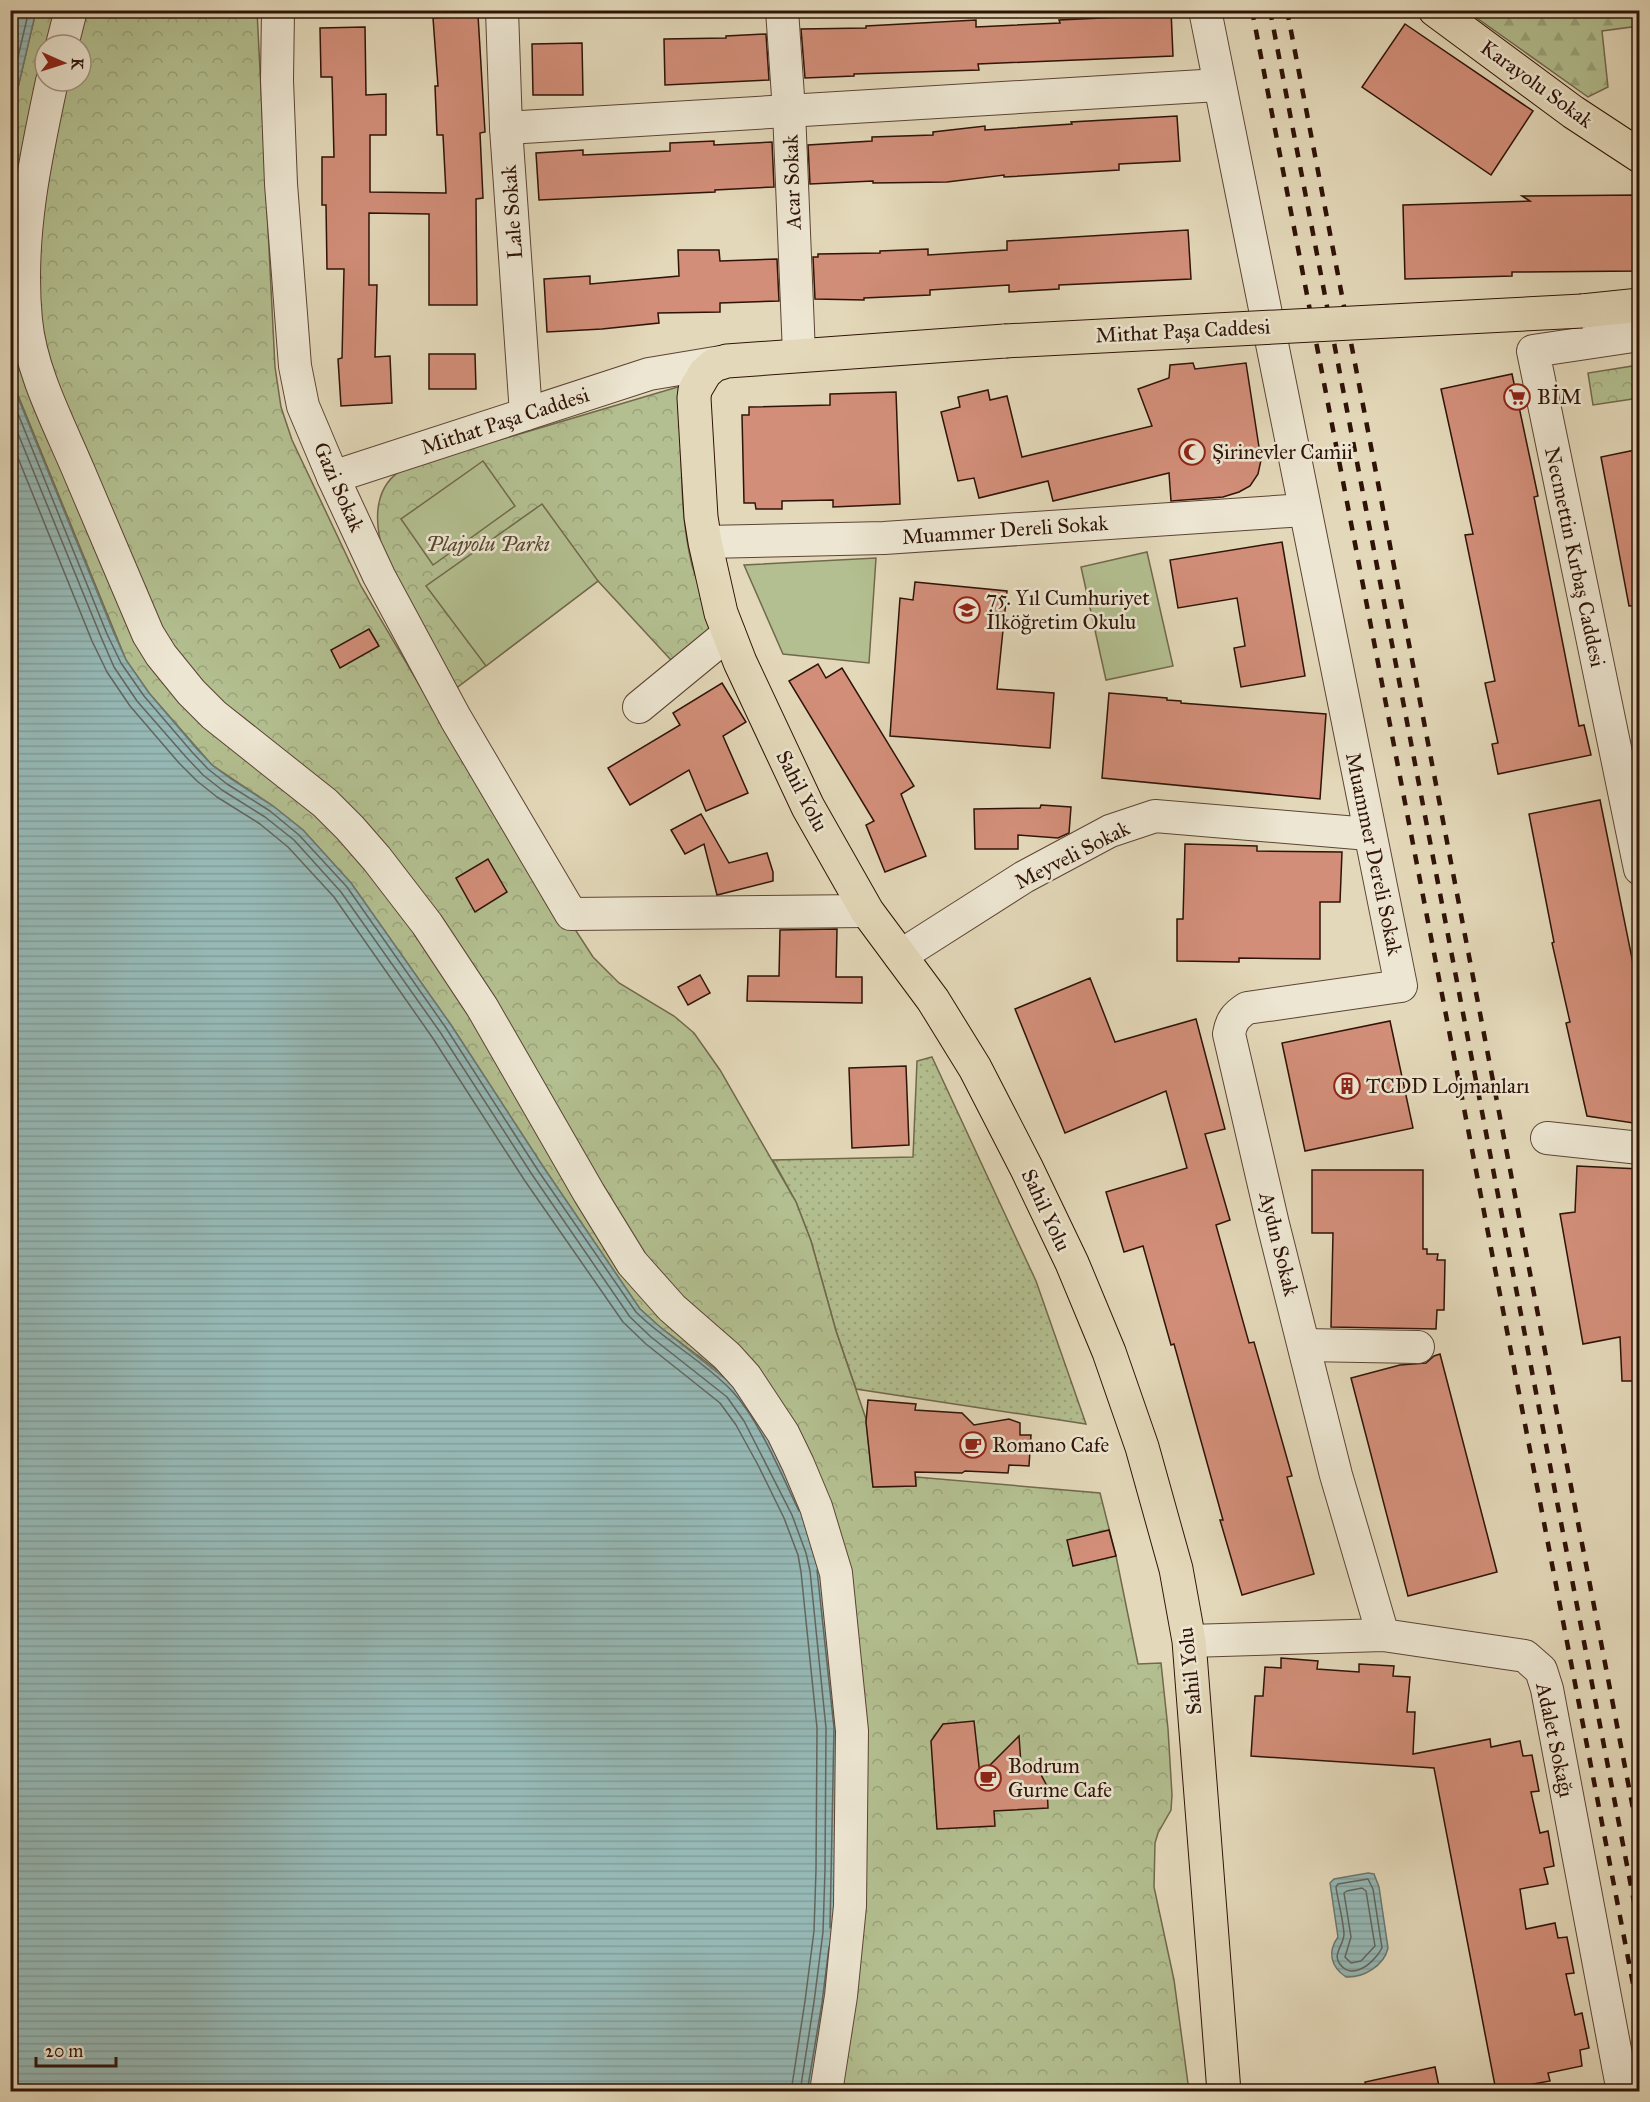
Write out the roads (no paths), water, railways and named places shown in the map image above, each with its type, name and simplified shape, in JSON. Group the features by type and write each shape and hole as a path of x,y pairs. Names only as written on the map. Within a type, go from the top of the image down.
{"main road":[{"name":"Karayolu Sokak","path":"1435,10 1573,112 1640,156"},
{"name":"Mithat Paşa Caddesi","path":"687,379 705,373 714,365 727,361 799,354 1005,340 1582,311 1640,305"},
{"name":"Sahil Yolu","path":"687,379 693,398 701,517 705,542 721,613 754,694 808,807 867,911 933,1000 975,1068 1027,1169 1071,1263 1105,1342 1142,1447 1176,1569 1189,1641 1224,2091"}],"street":[{"path":"65,33 71,10"},
{"name":"Gazi Sokak","path":"278,10 277,80 280,184 294,366 303,406 379,576 456,719 571,914 867,911"},
{"name":"Lale Sokak","path":"502,10 506,128 526,414"},
{"name":"Acar Sokak","path":"782,10 789,111 799,354"},
{"name":"Muammer Dereli Sokak","path":"1205,10 1401,987"},
{"path":"506,128 1219,85"},
{"path":"49,93 35,157 28,205 24,257 26,323 46,395 148,634 161,655 214,716 325,803 350,828 427,924 482,1007 632,1263 672,1308 727,1356 747,1377 783,1432 816,1507 836,1573 852,1731 850,1906 841,1996 826,2091"},
{"name":"Necmettin Kırbaş Caddesi","path":"1640,335 1533,351 1640,869"},
{"name":"Mithat Paşa Caddesi","path":"333,477 649,374 687,379"},
{"name":"Muammer Dereli Sokak","path":"705,542 884,538 1305,510"},
{"path":"639,707 729,633"},
{"name":"Meyveli Sokak","path":"900,956 1034,872 1110,831 1155,816 1369,834"},
{"name":"Aydın Sokak","path":"1383,1635 1336,1475 1229,1034 1231,1023 1247,1008 1401,987"},
{"path":"1547,1138 1640,1148"},
{"path":"1304,1345 1418,1347"},
{"name":"Adalet Sokağı","path":"1189,1641 1383,1635 1525,1656 1541,1670 1547,1689 1623,2091"}],"water":[{"path":"10,11 36,11 11,117"},
{"path":"10,378 113,631 126,660 149,693 212,765 273,806 303,830 351,883 451,1025 544,1168 640,1309 737,1388 778,1454 820,1549 840,1727 836,1933 813,2091 11,2091"},
{"path":"1374,1874 1379,1887 1388,1948 1382,1960 1372,1970 1353,1977 1346,1977 1337,1969 1332,1959 1332,1948 1338,1937 1330,1883 1334,1879"}],"railway":[{"path":"1252,10 1640,2020"},
{"path":"1270,10 1640,1933"},
{"path":"1287,10 1640,1845"}],"place":[{"name":"BİM","path":"1517,397"},
{"name":"Şirinevler Camii","path":"1192,452"},
{"name":"75. Yıl Cumhuriyet İlköğretim Okulu","path":"967,610"},
{"name":"TCDD Lojmanları","path":"1347,1086"},
{"name":"Romano Cafe","path":"973,1445"},
{"name":"Bodrum Gurme Cafe","path":"988,1778"}],"park label":[{"name":"Plajyolu Parkı","path":"488,544"}]}
